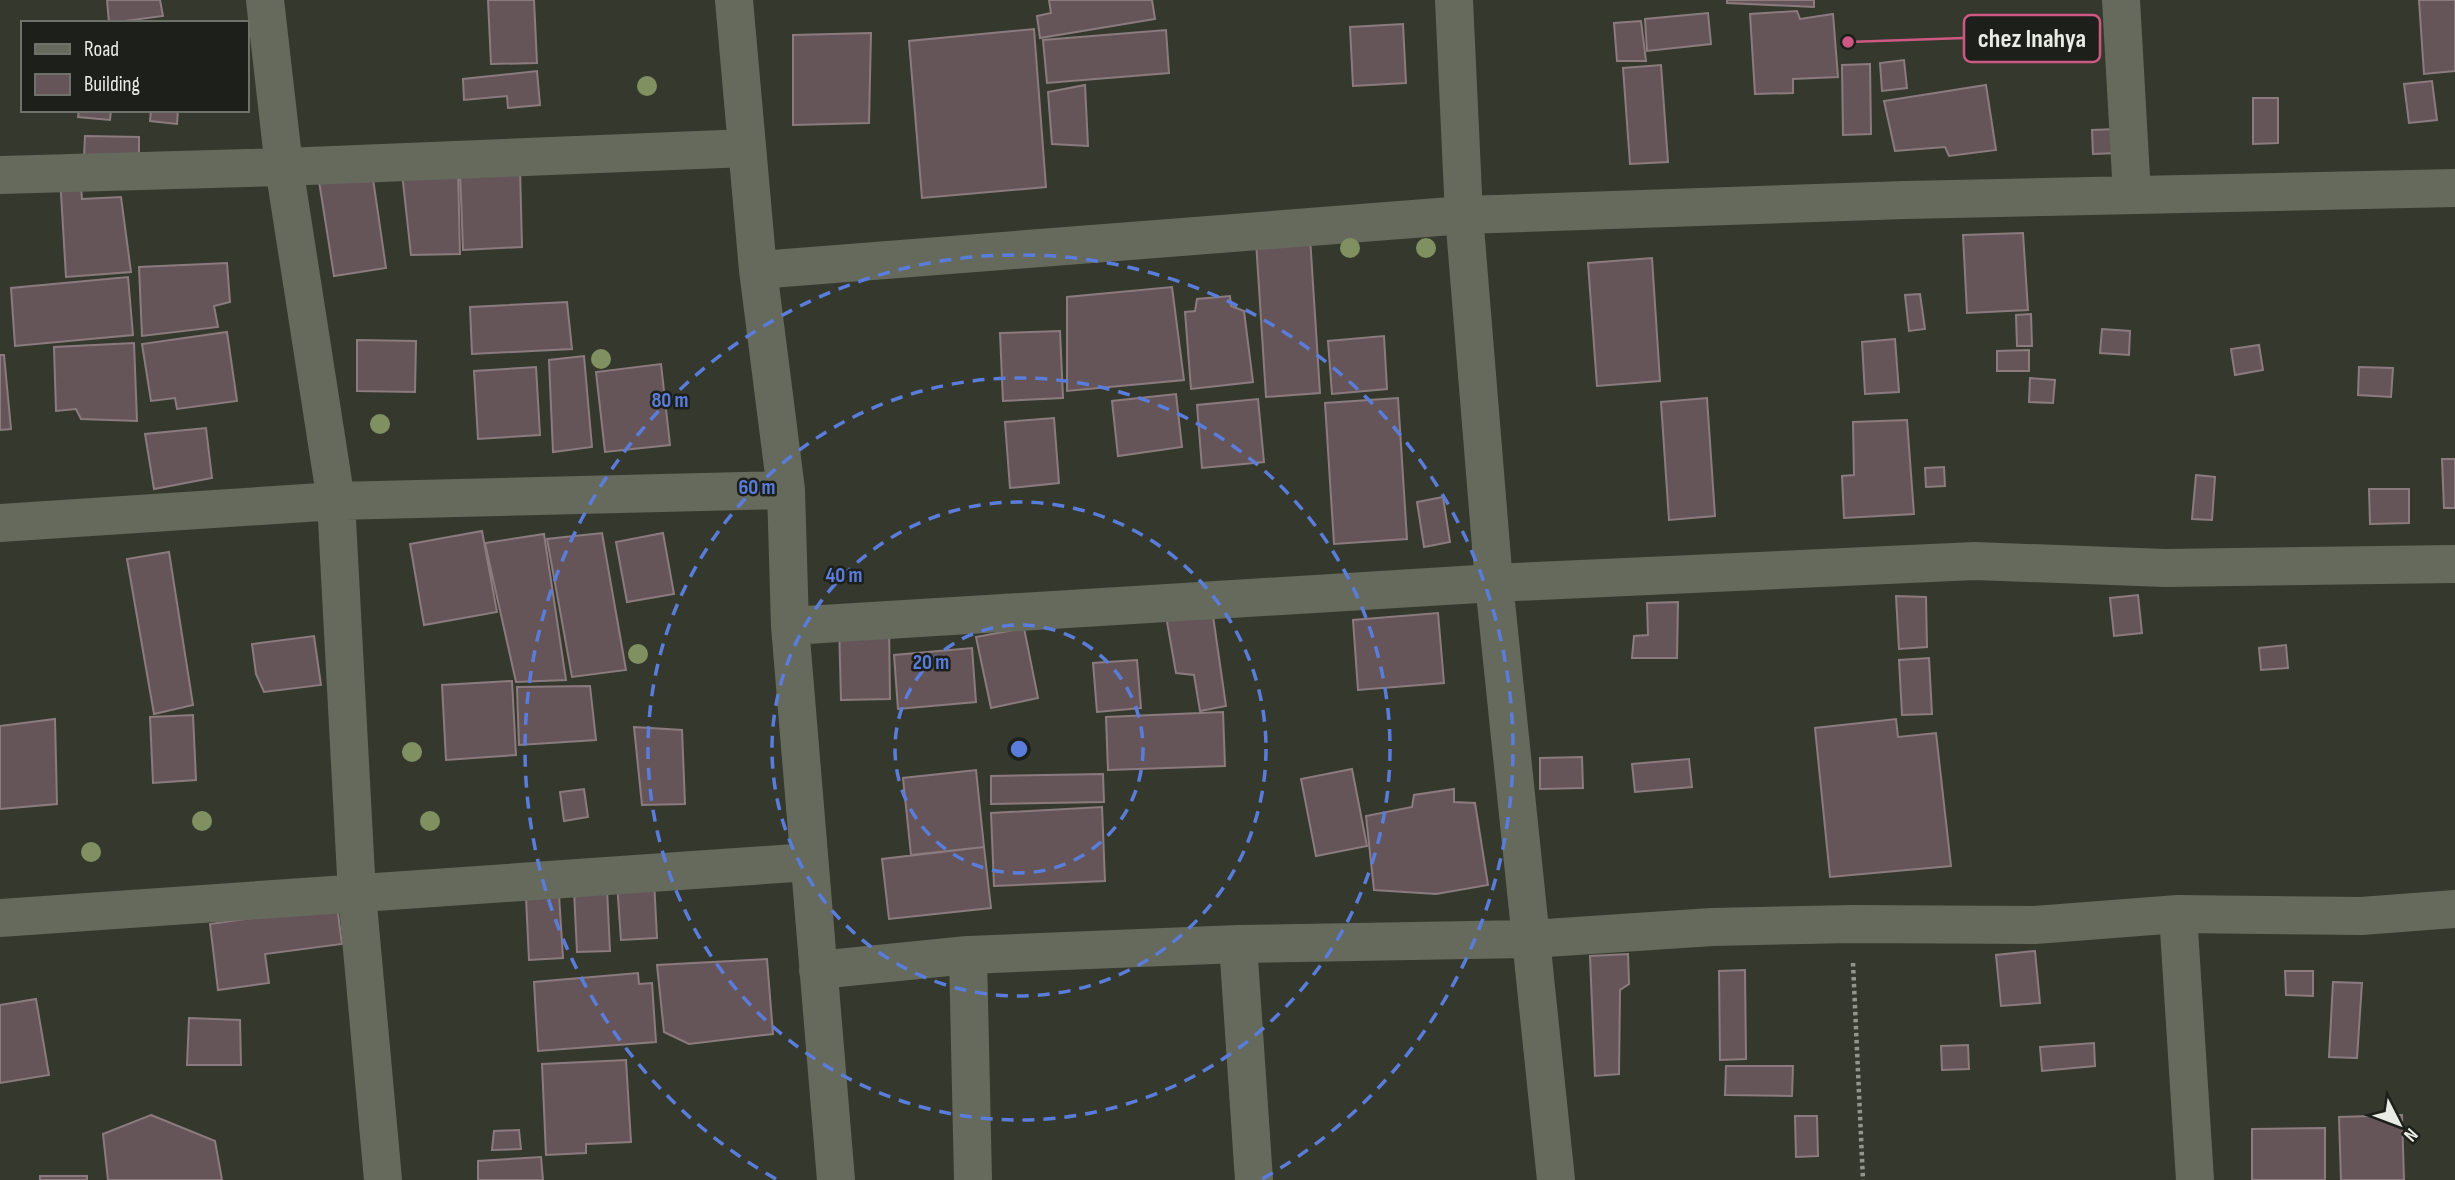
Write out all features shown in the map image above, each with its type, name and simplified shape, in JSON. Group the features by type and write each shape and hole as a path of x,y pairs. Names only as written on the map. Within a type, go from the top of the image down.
{"street":[{"path":"265,0 284,167 336,501 357,894 383,1180"},
{"path":"734,0 758,270 786,490 790,626 836,1180"},
{"path":"1454,0 1464,215 1494,583 1556,1180"},
{"path":"2121,0 2132,195"},
{"path":"0,175 284,167 747,148"},
{"path":"758,270 1464,215 2455,188"},
{"path":"0,523 336,501 786,490"},
{"path":"790,626 1494,583 1975,561 2165,568 2455,564"},
{"path":"0,918 809,862"},
{"path":"818,970 968,954 1238,944 1531,939 1712,927 1852,924 2035,925 2178,914 2361,916 2455,909"},
{"path":"2178,914 2195,1180"},
{"path":"1238,944 1254,1180"},
{"path":"968,954 973,1180"}],"path":[{"path":"1852,924 1863,1180"}],"building":[{"path":"107,0 160,0 163,16 109,21"},
{"path":"488,0 534,0 537,63 491,64"},
{"path":"1049,0 1152,0 1155,19 1040,38 1037,16 1051,13"},
{"path":"1727,0 1814,0 1814,7 1727,3"},
{"path":"2419,0 2455,0 2455,71 2424,74"},
{"path":"1797,11 1800,19 1833,14 1838,77 1793,79 1793,93 1755,94 1750,14"},
{"path":"1708,13 1711,44 1647,51 1645,19"},
{"path":"1641,21 1646,61 1617,61 1614,23"},
{"path":"1403,24 1406,83 1353,86 1350,27"},
{"path":"1034,29 1046,187 922,198 909,41"},
{"path":"1166,30 1169,73 1047,83 1043,40"},
{"path":"871,33 869,123 793,125 793,35"},
{"path":"1904,60 1907,88 1882,91 1880,63"},
{"path":"1870,64 1871,134 1843,135 1842,65"},
{"path":"1661,65 1668,162 1630,164 1623,68"},
{"path":"537,71 540,105 508,108 507,96 464,100 463,79"},
{"path":"2432,81 2437,120 2409,123 2404,84"},
{"path":"1085,85 1088,146 1052,144 1048,92"},
{"path":"1986,85 1996,150 1949,156 1945,147 1895,151 1884,101"},
{"path":"2253,98 2278,98 2278,143 2253,144"},
{"path":"79,112 111,112 110,120 78,117"},
{"path":"151,112 178,112 177,124 150,121"},
{"path":"2117,129 2118,153 2093,154 2092,130"},
{"path":"85,136 139,137 139,159 84,158"},
{"path":"520,168 522,247 463,250 460,171"},
{"path":"458,169 460,254 411,255 402,173"},
{"path":"372,172 386,268 334,276 319,181"},
{"path":"60,177 81,187 82,199 121,197 131,272 66,277"},
{"path":"2023,233 2028,310 1967,313 1963,235"},
{"path":"1310,237 1320,393 1266,397 1256,241"},
{"path":"1652,258 1660,381 1597,386 1588,263"},
{"path":"227,263 230,302 214,306 218,327 142,336 139,267"},
{"path":"128,277 133,335 15,346 11,288"},
{"path":"1172,287 1184,380 1067,391 1067,297"},
{"path":"1920,294 1925,329 1909,331 1905,295"},
{"path":"1230,296 1231,306 1244,311 1253,382 1191,389 1185,312 1195,311 1197,299"},
{"path":"567,302 572,349 472,354 470,307"},
{"path":"2031,314 2032,346 2017,346 2016,315"},
{"path":"2102,329 2130,331 2129,355 2100,353"},
{"path":"1060,331 1063,398 1003,401 1000,333"},
{"path":"227,332 237,401 177,409 175,398 151,401 142,344"},
{"path":"1384,336 1387,389 1332,394 1328,341"},
{"path":"1895,339 1899,392 1865,394 1862,342"},
{"path":"357,340 416,341 415,392 357,391"},
{"path":"134,343 137,421 81,419 76,409 56,411 54,347"},
{"path":"2259,345 2263,370 2235,375 2231,349"},
{"path":"2029,350 2029,371 1997,371 1997,351"},
{"path":"0,355 4,355 11,429 0,430"},
{"path":"584,356 592,447 553,452 549,360"},
{"path":"661,364 670,445 605,452 596,372"},
{"path":"536,367 540,435 478,439 474,371"},
{"path":"2359,367 2393,368 2391,397 2358,395"},
{"path":"2030,378 2055,380 2053,403 2029,402"},
{"path":"1176,394 1182,447 1118,456 1112,401"},
{"path":"1398,398 1407,539 1334,544 1325,403"},
{"path":"1707,398 1715,516 1669,520 1661,402"},
{"path":"1258,399 1264,462 1202,468 1197,405"},
{"path":"1054,418 1059,483 1010,488 1005,422"},
{"path":"1907,420 1914,514 1844,518 1842,476 1854,475 1853,422"},
{"path":"206,428 212,478 154,489 145,434"},
{"path":"2442,459 2455,459 2455,508 2444,508"},
{"path":"1944,467 1945,486 1926,487 1925,468"},
{"path":"2196,475 2215,477 2212,520 2192,519"},
{"path":"2369,489 2409,489 2409,523 2370,524"},
{"path":"1443,497 1450,542 1424,547 1417,502"},
{"path":"482,531 497,612 424,625 410,544"},
{"path":"602,533 626,670 572,677 547,539"},
{"path":"663,533 674,594 627,602 616,542"},
{"path":"544,534 566,680 516,682 485,543"},
{"path":"169,552 193,705 154,714 127,559"},
{"path":"2138,595 2142,633 2114,636 2110,598"},
{"path":"1896,596 1926,597 1927,647 1899,649"},
{"path":"1678,602 1677,658 1632,658 1634,636 1648,635 1647,603"},
{"path":"1212,609 1226,706 1200,711 1194,675 1176,673 1166,616"},
{"path":"1438,613 1444,683 1358,690 1353,620"},
{"path":"889,622 890,699 841,700 839,624"},
{"path":"1024,628 1038,698 991,708 976,637"},
{"path":"314,636 321,685 264,692 256,674 252,644"},
{"path":"2286,645 2288,668 2261,670 2259,648"},
{"path":"972,648 976,702 898,709 894,655"},
{"path":"1929,658 1932,714 1902,715 1899,660"},
{"path":"1137,660 1141,708 1097,712 1093,663"},
{"path":"512,681 516,755 446,760 442,685"},
{"path":"590,686 596,740 519,745 517,687"},
{"path":"1223,712 1225,766 1108,770 1106,717"},
{"path":"193,715 196,780 153,783 150,717"},
{"path":"55,719 57,804 0,809 0,726"},
{"path":"1896,719 1898,737 1936,733 1951,866 1830,877 1815,728"},
{"path":"634,727 682,730 685,804 642,805"},
{"path":"1582,757 1583,788 1540,789 1540,758"},
{"path":"1689,759 1692,787 1635,792 1632,764"},
{"path":"1352,769 1367,846 1316,856 1301,779"},
{"path":"976,770 984,847 911,855 903,778"},
{"path":"1103,774 1104,802 991,804 991,776"},
{"path":"584,789 588,817 564,821 560,792"},
{"path":"1454,789 1454,802 1475,803 1488,885 1436,894 1374,890 1366,816 1412,807 1414,795"},
{"path":"1102,807 1105,881 994,886 991,813"},
{"path":"984,847 991,908 889,919 882,859"},
{"path":"654,880 657,938 621,940 617,883"},
{"path":"607,889 610,951 577,952 574,890"},
{"path":"559,895 563,958 529,960 526,897"},
{"path":"337,906 342,944 265,954 269,983 218,990 210,924"},
{"path":"2035,951 2040,1003 2001,1006 1996,955"},
{"path":"1628,954 1629,984 1620,990 1619,1074 1595,1076 1590,956"},
{"path":"767,959 773,1034 689,1044 664,1032 657,965"},
{"path":"1745,970 1746,1059 1720,1060 1719,971"},
{"path":"2285,971 2313,971 2313,996 2286,995"},
{"path":"638,973 639,984 652,983 656,1042 538,1051 534,982"},
{"path":"2333,982 2362,983 2357,1058 2329,1057"},
{"path":"36,999 49,1075 0,1083 0,1005"},
{"path":"189,1018 240,1020 241,1065 187,1065"},
{"path":"2094,1043 2095,1066 2042,1071 2040,1047"},
{"path":"1968,1045 1969,1069 1942,1070 1941,1046"},
{"path":"626,1060 631,1142 586,1144 586,1153 546,1155 542,1064"},
{"path":"1726,1066 1793,1066 1792,1096 1725,1095"},
{"path":"151,1115 215,1141 222,1180 108,1180 103,1134"},
{"path":"2402,1115 2404,1180 2341,1180 2339,1117"},
{"path":"1795,1116 1817,1116 1818,1156 1796,1157"},
{"path":"2325,1128 2325,1180 2252,1180 2252,1129"},
{"path":"519,1130 521,1149 492,1150 494,1131"},
{"path":"541,1157 543,1180 478,1180 478,1161"},
{"path":"40,1176 87,1176 87,1180 40,1180"}],"place":[{"name":"chez Inahya","path":"1848,42"}]}
